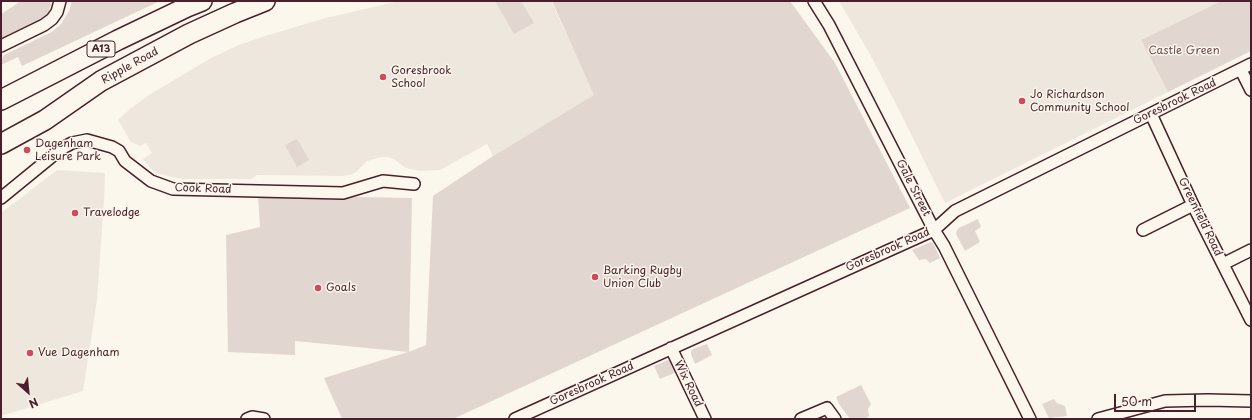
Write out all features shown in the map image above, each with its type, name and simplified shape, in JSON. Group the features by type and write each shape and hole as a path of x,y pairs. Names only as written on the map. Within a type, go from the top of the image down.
{"highway":[{"name":"A13","path":"1,100 118,40 202,1"},
{"name":"Ripple Road","path":"1,144 45,120 101,81 189,34 266,1"}],"street":[{"path":"1,46 44,25 52,19 57,12 60,1"},
{"name":"Gale Street","path":"814,1 829,25 934,230 944,246 1030,419"},
{"name":"Goresbrook Road","path":"515,419 934,230 955,211 1251,64"},
{"path":"1240,70 1251,90"},
{"name":"Greenfield Road","path":"1150,114 1193,205 1251,320"},
{"name":"Cook Road","path":"1,198 61,149 72,143 87,140 112,146 119,151 125,161 151,181 173,189 344,193 383,182 414,184"},
{"path":"1143,230 1193,205"},
{"path":"1223,264 1251,250"},
{"name":"Wix Road","path":"670,348 705,419"},
{"path":"1098,419 1165,401 1251,401"},
{"path":"801,419 827,408 835,419"},
{"path":"247,419 252,417 264,419"}],"shaded area":[{"name":"Goresbrook School","path":"399,1 551,1 595,95 493,156 487,144 440,170 420,171 406,168 394,159 381,157 367,161 356,172 343,176 256,175 252,179 183,179 172,177 157,173 151,169 143,159 152,153 146,143 140,146 131,142 118,120 149,95 211,58 239,45 326,18"},
{"name":"Jo Richardson Community School","path":"839,1 1221,1 1141,40 1168,92 945,203 872,58"},
{"path":"57,170 105,173 97,300 83,391 1,416 1,213"}],"green space":[{"path":"21,1 51,1 51,5 48,13 42,19 1,40 1,14"},
{"path":"72,1 160,1 22,66 18,57 1,65 4,55 52,32 61,24 69,11"},
{"path":"495,1 521,1 534,23 514,34"},
{"name":"Barking Rugby Union Club","path":"552,1 790,1 835,63 910,208 453,419 342,419 324,378 408,352 295,341 295,355 228,352 226,235 260,227 258,195 412,198 409,352 426,345 433,196 493,156 594,95"},
{"name":"Castle Green","path":"1221,1 1251,1 1251,51 1168,92 1141,40"},
{"path":"297,139 309,160 297,167 285,145"},
{"path":"978,219 981,227 975,231 980,242 965,251 956,234 957,230"},
{"path":"931,242 933,243 940,258 930,263 926,259 919,260 912,250"},
{"path":"707,344 712,355 695,364 691,351"},
{"path":"670,359 679,371 660,379 654,366"},
{"path":"861,385 871,404 868,409 869,416 866,419 850,419 839,404 836,397"},
{"path":"1054,399 1057,403 1065,406 1067,416 1049,418 1042,404"}],"place":[{"name":"Goresbrook School","path":"383,77"},
{"name":"Jo Richardson Community School","path":"1022,101"},
{"name":"Dagenham Leisure Park","path":"27,150"},
{"name":"Travelodge","path":"75,213"},
{"name":"Barking Rugby Union Club","path":"595,277"},
{"name":"Goals","path":"318,288"},
{"name":"Vue Dagenham","path":"30,353"}]}
